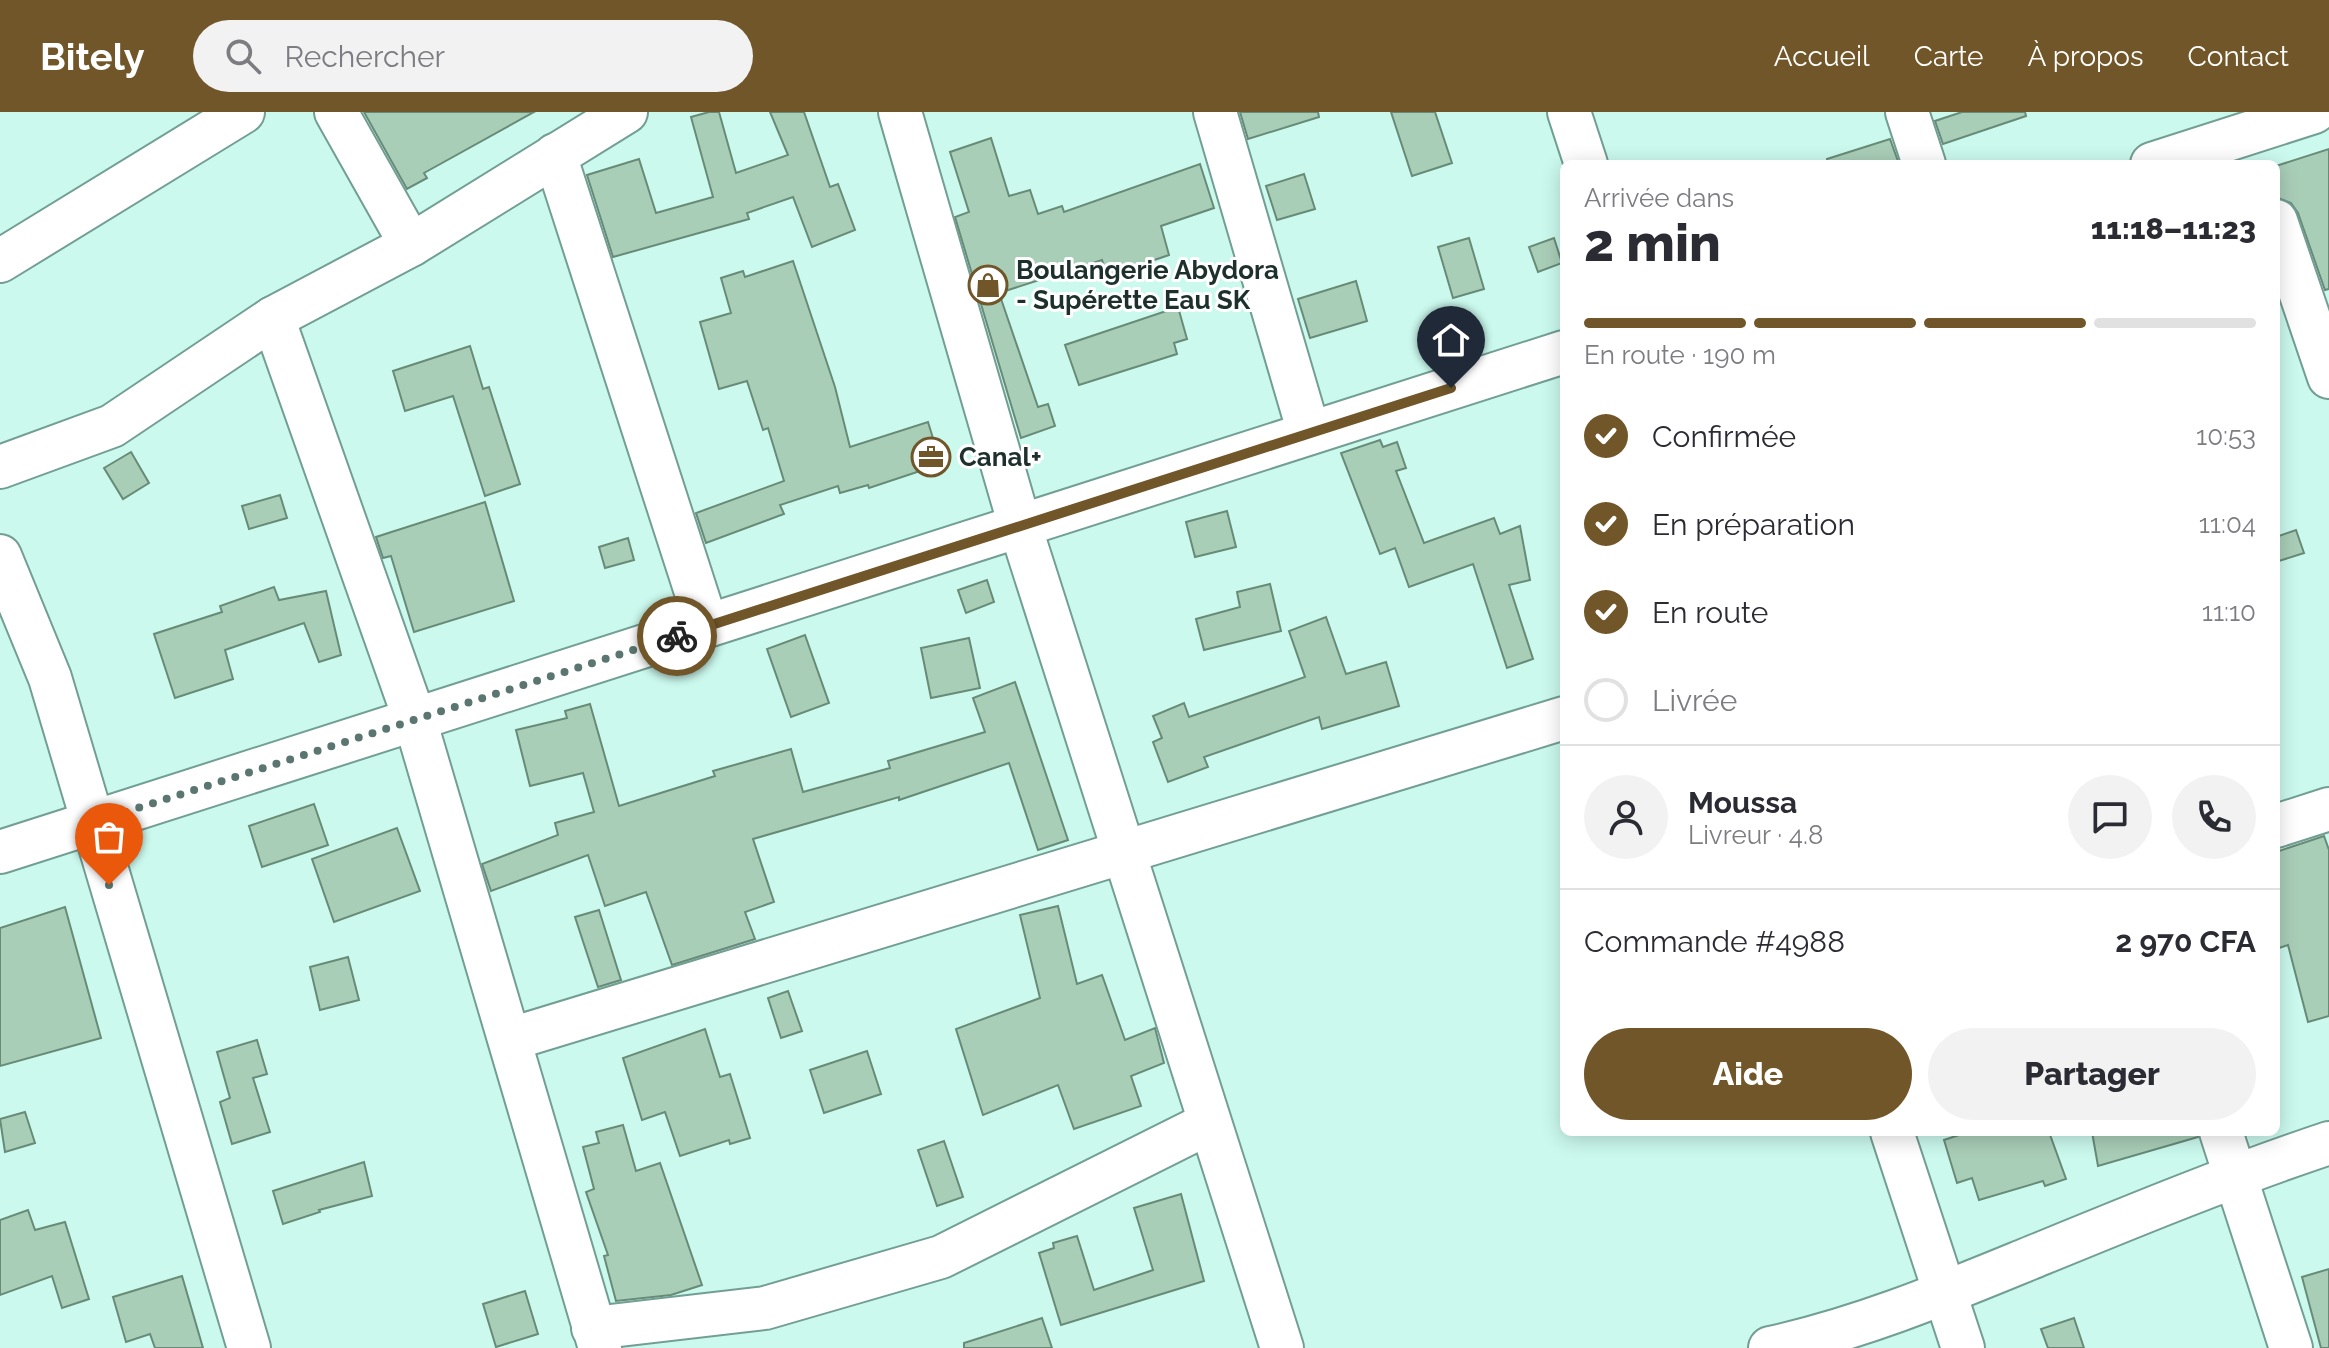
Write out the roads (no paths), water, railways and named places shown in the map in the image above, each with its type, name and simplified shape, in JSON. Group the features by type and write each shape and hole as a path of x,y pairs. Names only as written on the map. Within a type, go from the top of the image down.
{"street":[{"path":"0,261 243,112"},
{"path":"336,112 411,245"},
{"path":"0,467 112,426 273,318 411,245 626,112"},
{"path":"900,112 1020,526 1121,851 1282,1348"},
{"path":"1215,112 1309,433"},
{"path":"1569,112 1585,160"},
{"path":"1907,112 1923,160"},
{"path":"2166,160 2248,137 2314,112"},
{"path":"555,155 707,626"},
{"path":"2280,233 2329,377"},
{"path":"273,318 415,720 597,1338 765,1308 941,1257 1209,1123"},
{"path":"0,852 1560,353"},
{"path":"0,556 50,678 249,1348"},
{"path":"511,1039 1560,719"},
{"path":"2280,825 2329,809"},
{"path":"1893,1136 1963,1348"},
{"path":"2222,1136 2291,1348"},
{"path":"1770,1348 1815,1338 1946,1293 2236,1174 2329,1143"}],"place":[{"name":"Boulangerie Abydora - Supérette Eau SK","path":"988,285"},
{"name":"Canal+","path":"931,457"}]}
